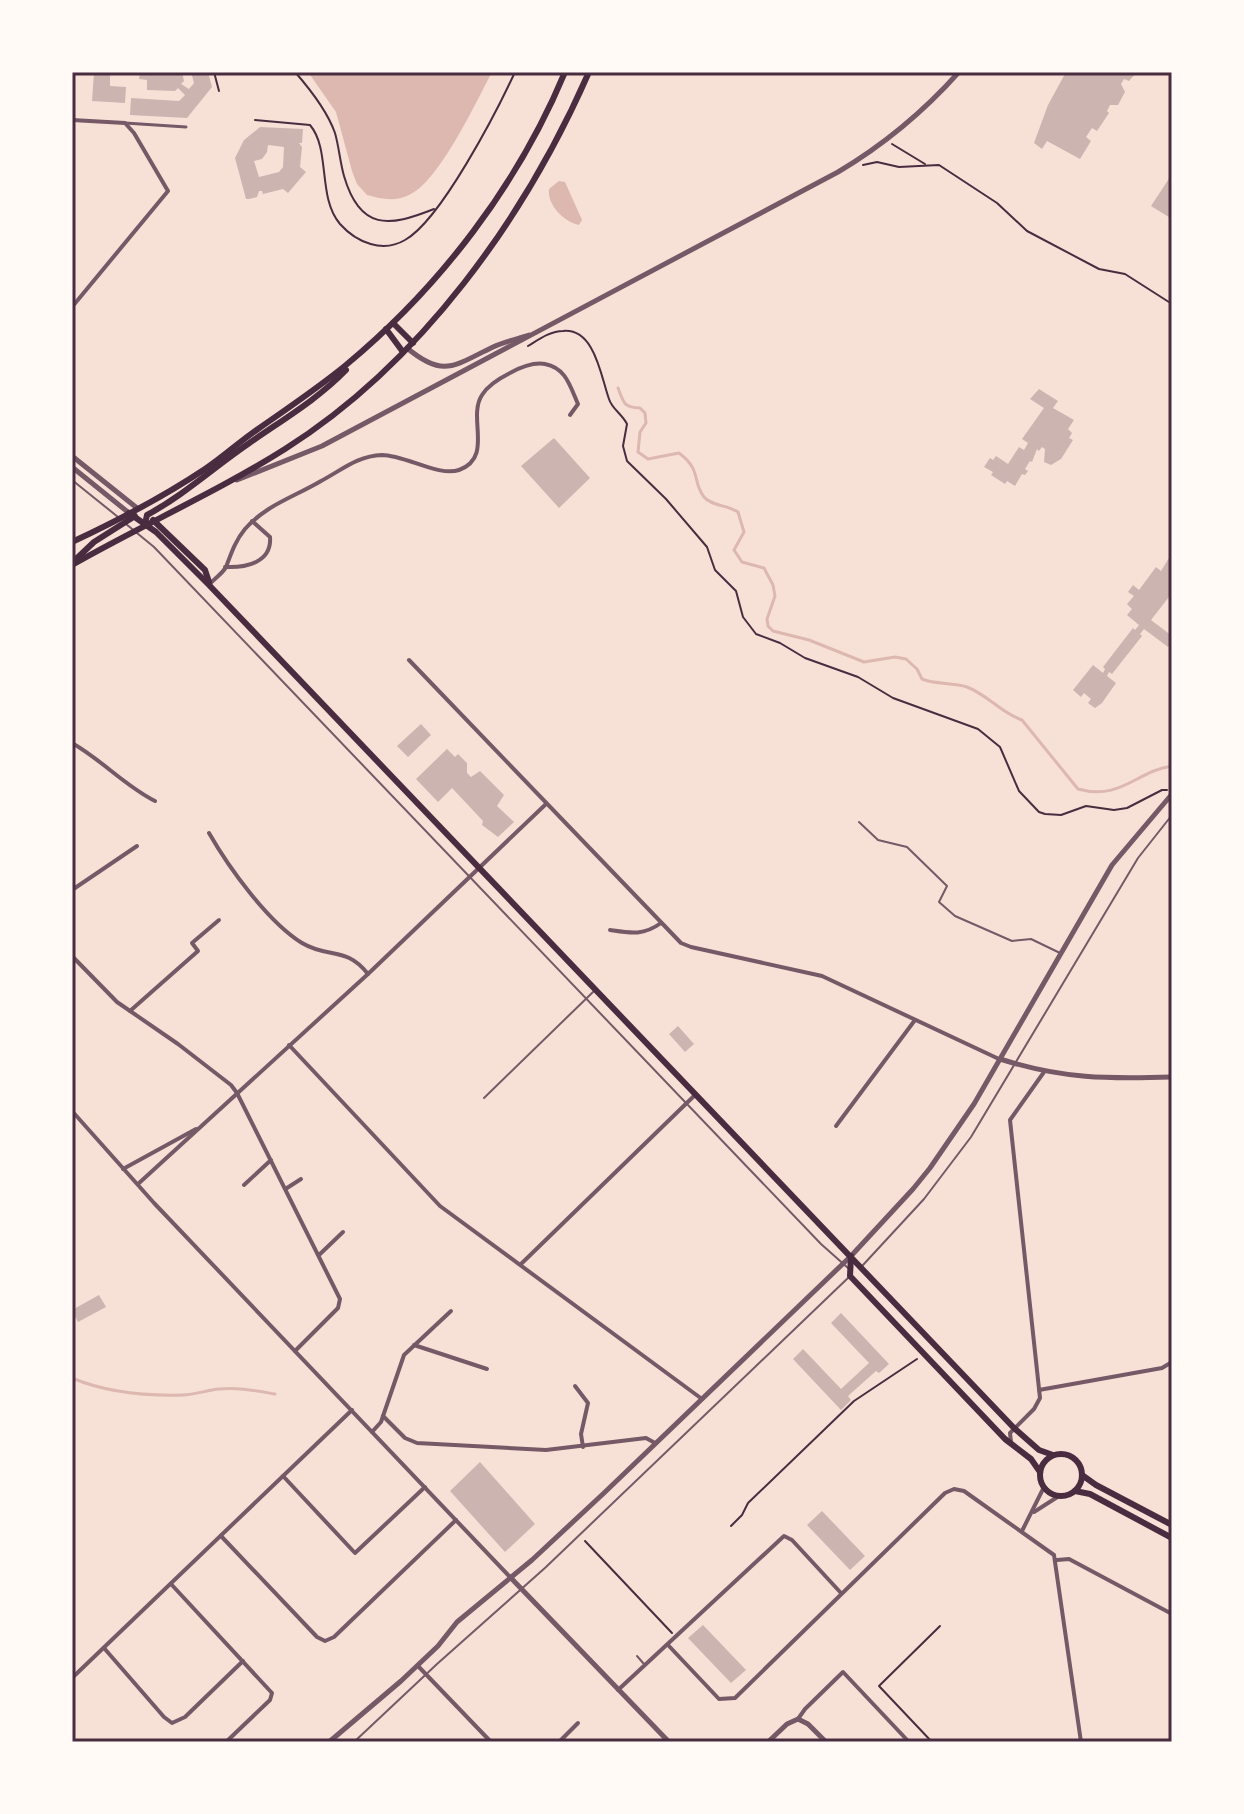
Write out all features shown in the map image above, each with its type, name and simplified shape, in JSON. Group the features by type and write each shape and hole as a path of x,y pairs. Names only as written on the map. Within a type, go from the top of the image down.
{"main road":[{"path":"72,542 132,515 137,508 206,469 325,382 393,323 434,279 495,201 521,160 565,72"},
{"path":"150,518 283,450 307,434 408,348 446,304 522,201 566,125 589,72"},
{"path":"393,323 408,348"},
{"path":"386,329 408,348"},
{"path":"72,564 145,524 245,446 326,391 368,346"},
{"path":"137,508 164,528 205,570 209,585"},
{"path":"132,515 209,585 1014,1428 1039,1450 1072,1457 1080,1466 1082,1475 1075,1491"},
{"path":"72,564 122,520"},
{"path":"851,1256 850,1273 1013,1446 1031,1459 1040,1472 1044,1487 1059,1496 1075,1491 1090,1494 1172,1538"},
{"path":"944,1374 954,1365"},
{"path":"1040,1472 1053,1455"},
{"path":"1082,1475 1172,1525"}],"street":[{"path":"213,488 322,446 838,172 918,113 959,72"},
{"path":"72,120 186,127"},
{"path":"72,307 168,191 125,123"},
{"path":"408,348 432,366 445,368 457,366 496,346 542,331"},
{"path":"209,585 225,567 252,521 267,508 323,481 345,465 365,458 393,456 446,472 465,467 479,446 477,412 482,393 520,368 540,363 560,370 578,404 570,415"},
{"path":"72,456 137,508"},
{"path":"72,467 132,515"},
{"path":"225,567 237,568 265,557 270,537 252,521"},
{"path":"409,660 661,923 686,945 822,976 1000,1059 1044,1072 1099,1079 1172,1077"},
{"path":"72,743 155,801"},
{"path":"329,1742 418,1665 457,1622 563,1531 702,1399 851,1256 930,1168 1000,1059 1112,865 1172,792"},
{"path":"138,1185 368,974 546,804"},
{"path":"209,833 239,880 293,936 317,949 351,956 368,974"},
{"path":"72,890 137,846"},
{"path":"130,1011 198,951 192,943 219,920"},
{"path":"610,930 635,934 650,931 661,923"},
{"path":"72,956 117,1002 178,1044 237,1093 339,1295 339,1305 295,1351"},
{"path":"836,1126 915,1020"},
{"path":"289,1045 440,1206 702,1399"},
{"path":"1013,1446 1010,1439 1014,1428 1037,1404 1039,1390 1010,1125 1014,1111 1044,1072"},
{"path":"520,1265 697,1093"},
{"path":"72,1111 295,1351 669,1742"},
{"path":"123,1169 202,1126"},
{"path":"244,1185 271,1160"},
{"path":"286,1189 301,1179"},
{"path":"319,1255 343,1232"},
{"path":"372,1432 383,1416 401,1361 451,1311"},
{"path":"414,1345 487,1369"},
{"path":"1039,1390 1162,1368 1172,1362"},
{"path":"575,1386 588,1403 581,1434 583,1447"},
{"path":"72,1678 352,1410"},
{"path":"383,1416 405,1438 417,1443 517,1450 583,1447 646,1438 655,1443"},
{"path":"283,1476 355,1553 425,1487"},
{"path":"1022,1531 1044,1487"},
{"path":"668,1645 719,1699 735,1698 945,1493 954,1489 964,1491 1051,1552 1057,1560 1081,1742"},
{"path":"1032,1513 1059,1496"},
{"path":"221,1536 317,1637 325,1641 334,1637 456,1520"},
{"path":"618,1690 784,1536 792,1540 841,1593"},
{"path":"1057,1560 1069,1559 1172,1614"},
{"path":"171,1584 272,1695 226,1742"},
{"path":"104,1648 172,1723 185,1717 243,1661"},
{"path":"418,1665 491,1742"},
{"path":"768,1742 787,1724 798,1719 843,1672 909,1742"},
{"path":"798,1719 808,1724 826,1742"},
{"path":"559,1742 578,1723"},
{"path":"335,1742 341,1733"}],"lane":[{"path":"72,480 165,558 850,1273"},
{"path":"354,1742 521,1588 850,1273 861,1267 924,1199 955,1160 1138,858 1172,815"},
{"path":"859,822 878,840 907,847 923,861 947,886 939,902 955,916 1012,941 1031,939 1061,954"},
{"path":"484,1098 596,988"},
{"path":"850,1273 861,1267"},
{"path":"637,1656 645,1665"}],"path":[{"path":"214,72 219,91"},
{"path":"295,72 329,117 345,179 358,206 372,218 393,222 436,209"},
{"path":"255,120 306,124 313,128 331,208 340,223 372,245 386,247 403,242 436,209 494,116 515,72"},
{"path":"887,137 893,145 926,164"},
{"path":"862,165 873,162 899,167 939,165 997,203 1027,231 1099,269 1125,274 1172,304"},
{"path":"527,346 563,330 572,331 585,339 610,402 627,424 623,446 627,461 666,499 707,547 715,570 736,591 743,617 756,634 780,643 805,658 858,677 893,698 978,729 1000,747 1019,791 1039,812 1061,815 1086,806 1114,810 1127,808 1162,790 1172,792"},
{"path":"731,1526 748,1503 854,1401 923,1352"},
{"path":"585,1541 672,1633 676,1629 680,1633"},
{"path":"932,1742 879,1686 940,1626"}],"shaded area":[{"path":"308,72 492,72 456,140 432,175 409,195 383,199 367,195 357,184 336,112"},
{"path":"559,181 565,182 582,220 579,225 562,217 551,201 549,189"}],"building":[{"path":"94,72 110,72 110,86 126,87 125,103 92,101"},
{"path":"140,72 182,72 184,81 181,84 189,89 194,83 191,72 208,72 212,87 187,118 130,115 131,98 179,101 185,95 178,88 175,91 147,90 147,80 139,79"},
{"path":"1066,72 1137,72 1129,81 1124,79 1121,84 1125,92 1118,105 1110,105 1109,113 1097,131 1092,128 1086,137 1091,141 1080,159 1047,141 1042,149 1034,143 1048,105"},
{"path":"260,127 303,129 302,143 299,143 302,147 300,167 306,172 288,193 283,189 263,194 259,191 257,197 246,199 235,158 244,140","holes":["268,145 284,147 283,167 279,172 259,177 254,161 262,159"]},
{"path":"1172,174 1172,219 1151,206"},
{"path":"1039,389 1058,401 1053,408 1074,420 1068,429 1072,433 1069,438 1073,440 1061,459 1051,465 1044,462 1045,449 1037,449 1032,462 1025,469 1028,471 1022,474 1015,486 1007,481 1005,484 984,467 990,458 993,460 996,456 1008,464 1019,447 1024,450 1028,443 1022,439 1044,408 1030,399"},
{"path":"554,438 590,478 559,508 521,466"},
{"path":"1172,553 1172,593 1151,620 1172,636 1172,642 1168,647 1144,629 1140,634 1142,636 1112,674 1109,672 1107,676 1116,683 1095,708 1088,703 1091,699 1084,693 1081,697 1073,690 1093,665 1103,673 1103,667 1133,628 1135,630 1139,625 1127,615 1132,609 1127,604 1134,596 1128,592 1133,585 1139,590 1156,567 1161,571"},
{"path":"421,724 431,735 408,757 397,746"},
{"path":"447,749 467,763 467,773 471,777 480,771 504,795 497,806 514,822 498,837 482,825 483,821 452,788 438,802 416,779"},
{"path":"678,1026 694,1044 685,1052 669,1034"},
{"path":"99,1295 106,1307 78,1322 72,1310"},
{"path":"841,1313 889,1364 879,1373 876,1371 848,1396 851,1400 841,1410 793,1359 803,1349 841,1389 869,1363 831,1323"},
{"path":"480,1462 535,1524 505,1552 450,1491"},
{"path":"822,1511 865,1556 850,1570 807,1525"},
{"path":"703,1625 746,1670 731,1683 688,1638"}],"waterway":[{"path":"618,388 625,403 645,413 646,423 640,432 638,452 648,459 679,453 694,470 704,497 738,512 744,532 734,550 742,562 764,568 773,585 775,596 767,619 773,631 809,640 864,662 895,657 906,659 922,679 975,690 1022,720 1078,789 1106,791 1172,766"},
{"path":"72,1378 98,1387 141,1394 188,1395 233,1389 275,1394"}]}
